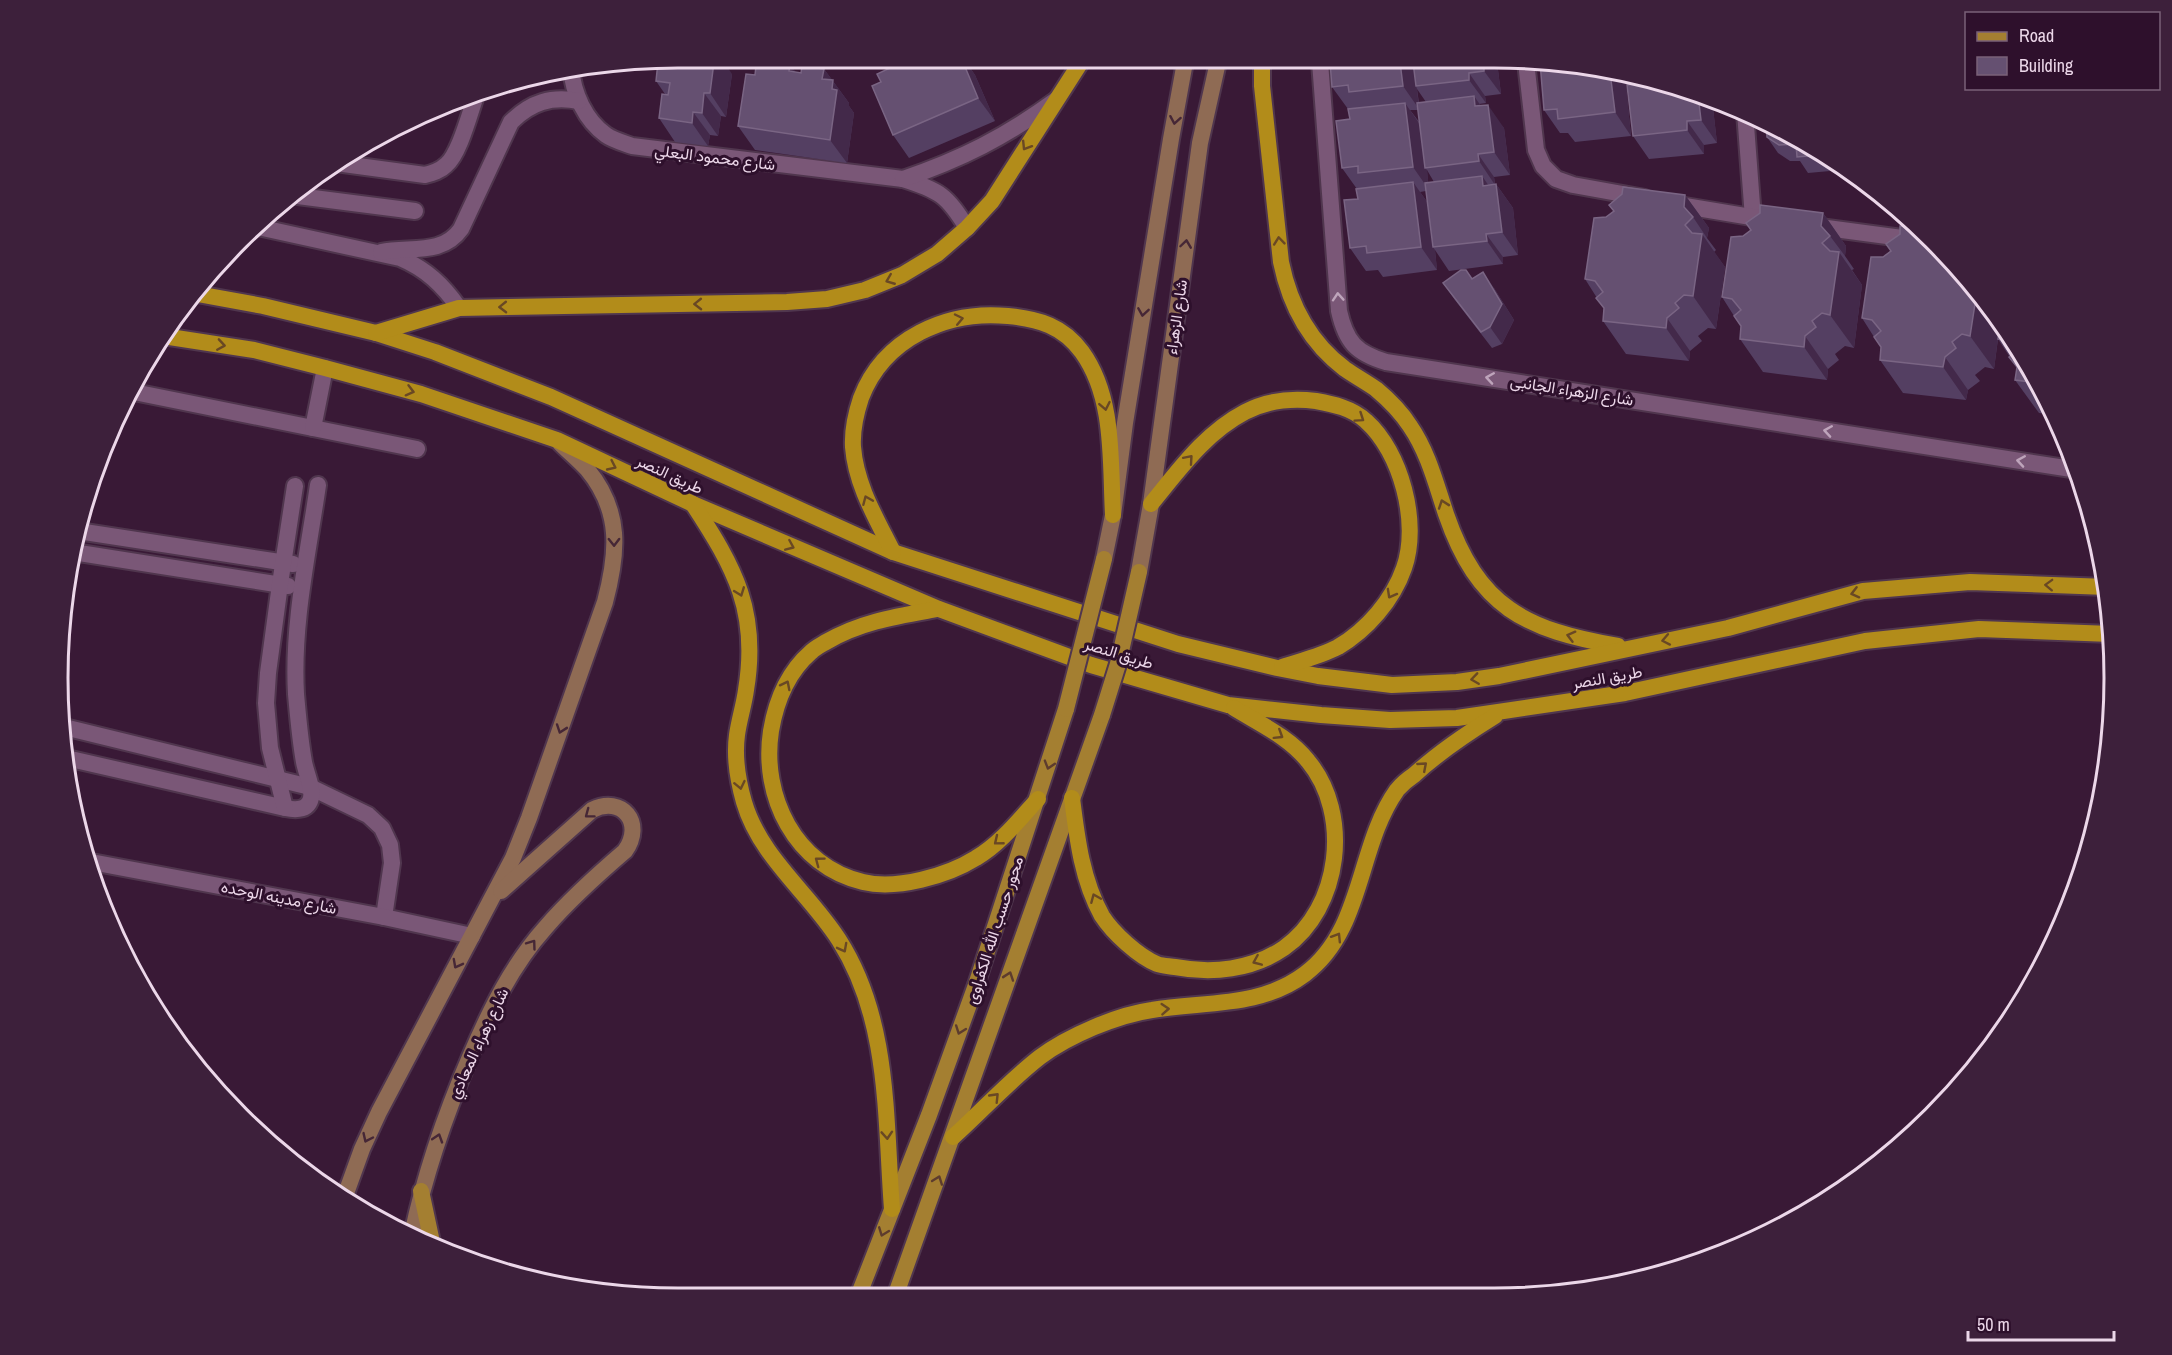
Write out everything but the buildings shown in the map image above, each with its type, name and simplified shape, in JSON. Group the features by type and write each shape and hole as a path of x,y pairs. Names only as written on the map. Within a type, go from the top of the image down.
{"highway":[{"path":"376,333 459,308 787,302 827,299 865,290 903,274 937,254 967,228 992,201 1077,68"},
{"path":"1262,68 1281,262 1286,284 1302,323 1329,357 1376,389 1410,425 1432,468 1455,540 1473,574 1496,598 1532,623 1593,642 1628,648"},
{"name":"طريق النصر","path":"203,295 263,306 376,333 435,352 551,398 893,552 1178,644 1277,668 1392,685 1456,682 1499,676 1728,628 1863,591 1970,582 2097,587"},
{"path":"893,552 858,479 853,445 856,414 868,381 886,357 910,337 936,324 966,317 999,315 1035,319 1062,331 1082,352 1097,378 1105,405 1113,515"},
{"name":"طريق النصر","path":"171,337 254,350 325,368 421,394 558,440 693,504 939,609 1091,665 1228,705 1390,720 1456,718 1625,693 1865,641 1979,629 2103,634"},
{"path":"1151,504 1216,430 1246,411 1275,401 1304,400 1338,405 1365,419 1383,441 1395,465 1408,502 1410,535 1405,567 1390,599 1365,626 1338,647 1277,668"},
{"path":"693,504 732,569 746,608 750,638 748,671 736,748 739,783 754,830 839,940 866,995 877,1033 883,1078 892,1209"},
{"path":"939,609 881,619 844,632 811,651 786,682 774,716 768,749 778,805 788,827 802,847 842,875 865,883 904,884 942,875 977,858 1007,833 1038,799"},
{"path":"1072,798 1077,838 1086,879 1103,917 1127,944 1157,964 1194,971 1223,970 1253,964 1284,948 1308,923 1325,894 1334,861 1335,827 1332,809 1319,776 1297,748 1283,737 1228,705"},
{"path":"953,1137 1032,1063 1070,1039 1109,1022 1151,1010 1244,1000 1278,989 1305,974 1325,954 1340,934 1377,827 1398,789 1462,736 1501,712"}],"main road":[{"name":"شارع الزهراء","path":"1104,559 1113,515 1125,423 1184,68"},
{"name":"شارع الزهراء","path":"1139,572 1151,504 1200,143 1217,68"},
{"name":"شارع زهراء المعادي","path":"347,1190 379,1112 494,897 530,818 605,602 613,573 615,544 612,514 602,492 587,469 558,440"},
{"name":"محور حسب الله الكفراوى","path":"861,1288 929,1115 976,985 1038,799 1066,709 1104,559"},
{"name":"محور حسب الله الكفراوى","path":"898,1288 1102,715 1118,664 1139,572"},
{"name":"شارع زهراء المعادي","path":"414,1227 421,1191 447,1109 488,1014 513,970 544,928 579,891 625,851 631,843 632,823 628,815 620,808 610,805 592,810 494,897"},
{"path":"421,1191 430,1235"}],"street":[{"name":"شارع الزهراء الجانبى","path":"1320,68 1339,311 1343,330 1353,346 1368,357 1386,362 2067,468"},
{"path":"1527,69 1536,150 1543,166 1556,179 1573,185 1753,218 1920,240"},
{"name":"شارع محمود البعلي","path":"572,77 579,101 591,120 606,135 632,146 903,179 930,187 945,198 952,204 967,228"},
{"path":"381,252 432,249 450,242 461,229 511,122 522,111 542,101 564,98 579,101"},
{"name":"شارع محمود البعلي","path":"903,179 948,164 986,145 1022,124 1056,100"},
{"path":"348,165 424,175 437,171 448,164 456,153 474,103"},
{"path":"1745,121 1753,218"},
{"path":"303,197 415,211"},
{"path":"265,228 381,252 416,265 435,278 459,308"},
{"path":"313,428 325,368"},
{"path":"138,393 417,449"},
{"path":"73,760 285,808 300,809 306,806 311,797 302,750 296,694 296,655 302,588 318,485"},
{"path":"285,808 270,748 266,703 268,673 295,486"},
{"path":"85,532 306,566"},
{"path":"112,558 114,537"},
{"path":"80,553 302,588"},
{"path":"70,729 310,787 368,815 387,836 392,854 384,917"},
{"path":"89,763 96,736"},
{"name":"شارع مدينه الوحده","path":"97,863 384,917 472,936"}]}
